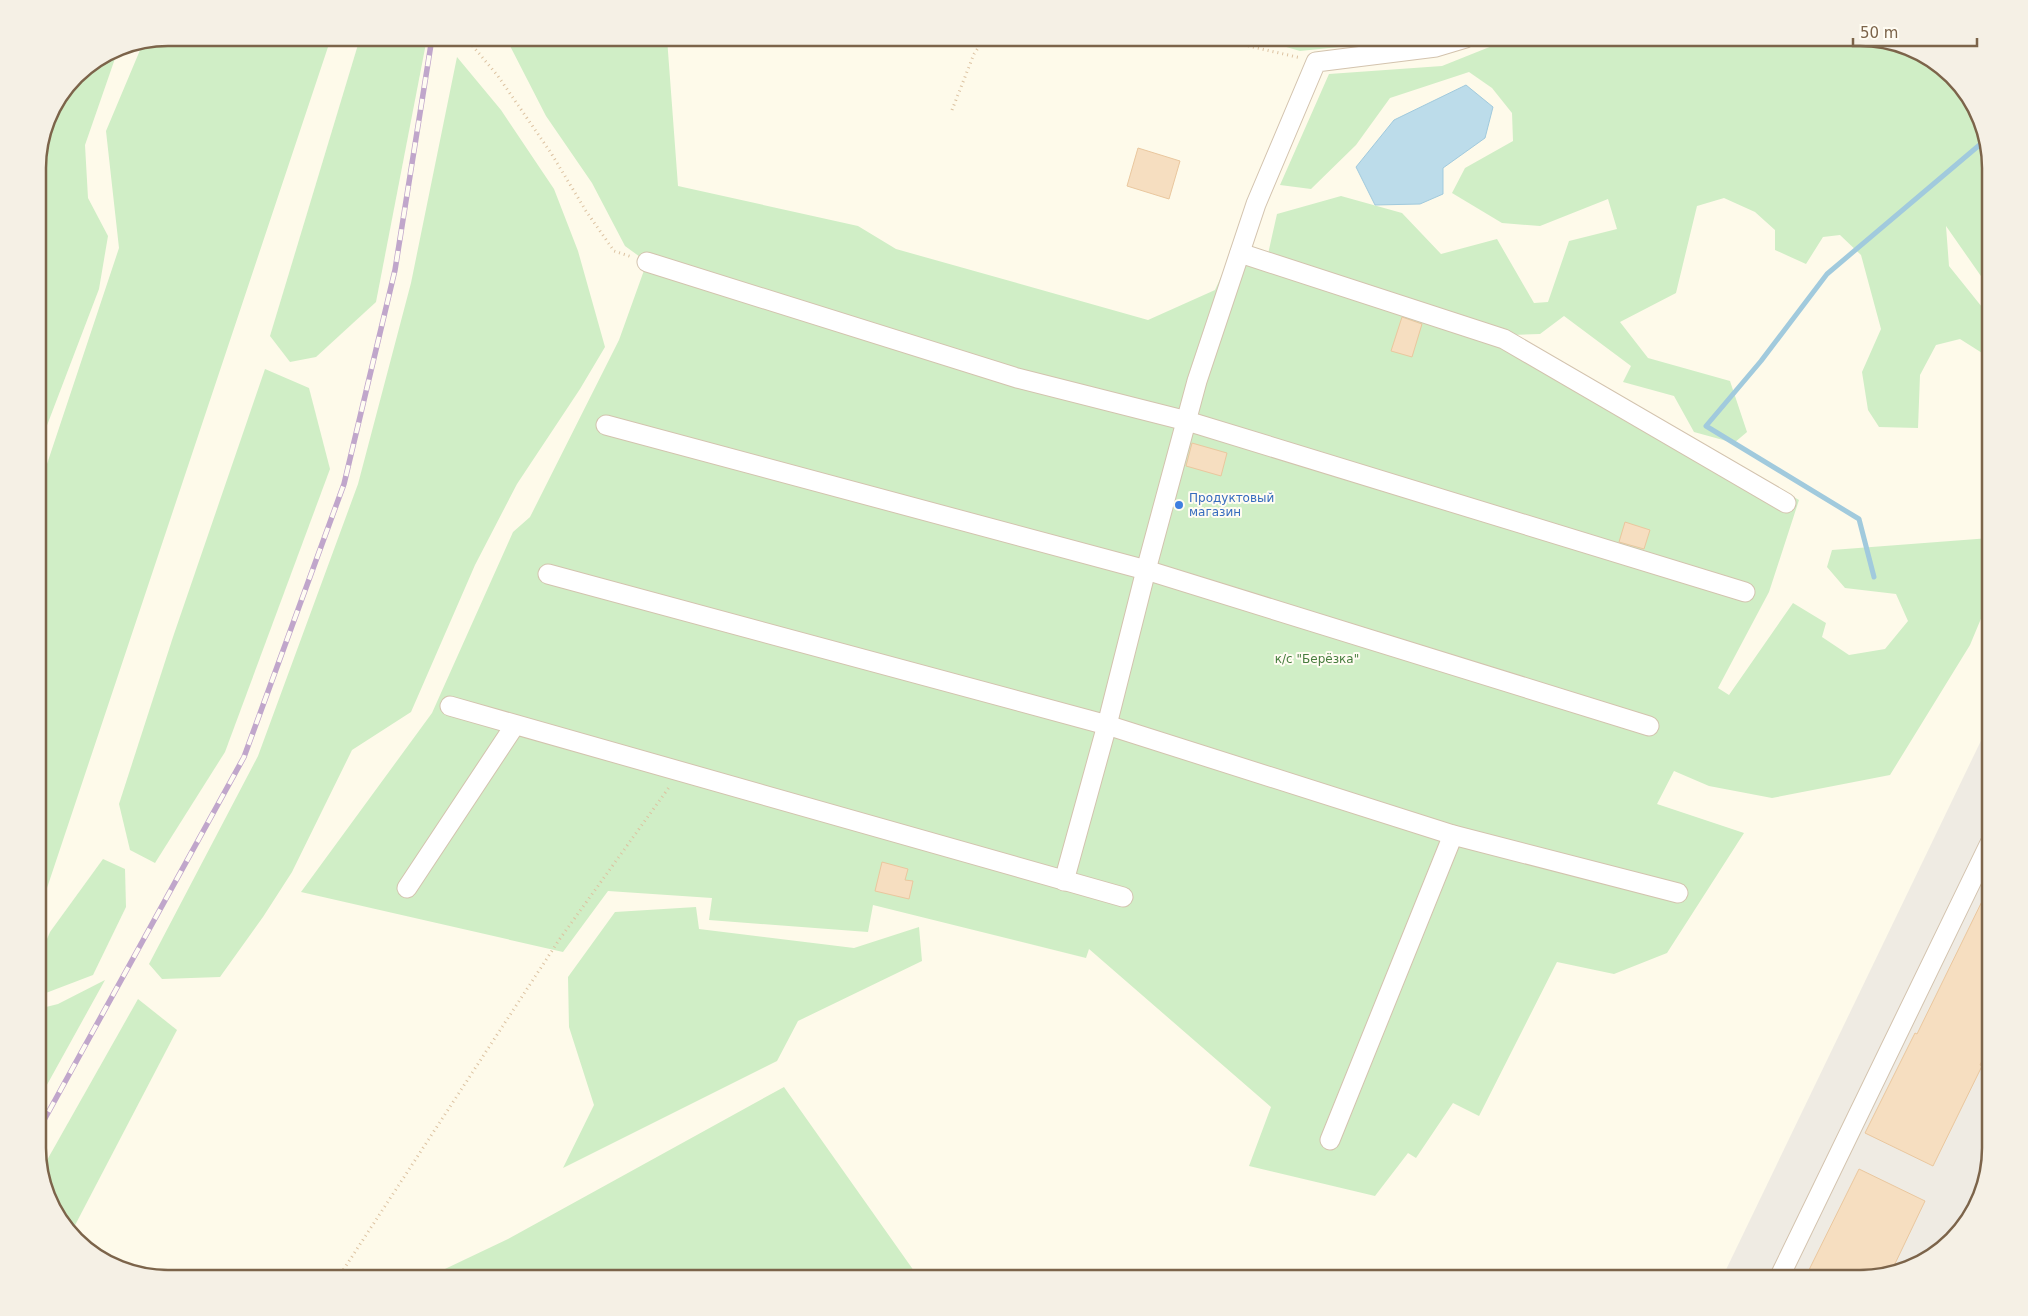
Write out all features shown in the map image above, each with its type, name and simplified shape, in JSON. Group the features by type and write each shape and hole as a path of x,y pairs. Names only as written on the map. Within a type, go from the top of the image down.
{"street":[{"path":"1064,881 1197,381 1256,204 1316,62 1439,46"},
{"path":"1242,249 1504,339 1786,503"},
{"path":"647,262 1017,378 1187,421 1745,592"},
{"path":"606,425 1146,570 1649,726"},
{"path":"548,574 1107,725 1452,835 1678,893"},
{"path":"450,706 1123,897"},
{"path":"407,888 515,725"},
{"path":"1330,1140 1452,835"},
{"path":"1783,1270 1982,859"}],"path":[{"path":"473,46 498,76 551,153 586,211 614,251 647,262"},
{"path":"952,110 974,54 980,46"},
{"path":"1248,46 1316,62"},
{"path":"343,1270 559,940 680,772"}],"shaded area":[{"path":"1982,739 1982,1147 1978,1179 1965,1209 1940,1239 1914,1257 1891,1266 1859,1270 1726,1270"}],"green space":[{"path":"169,46 328,46 47,888 47,464 119,248 106,131 140,50"},
{"path":"358,46 425,46 376,302 316,357 290,362 270,336"},
{"name":"к/с \"Берёзка\"","path":"510,46 668,46 678,186 858,226 896,249 1148,320 1215,290 1233,251 1268,254 1277,214 1341,196 1402,213 1441,254 1497,239 1534,303 1548,302 1569,241 1617,229 1608,199 1540,226 1502,223 1452,193 1465,168 1513,141 1512,113 1492,88 1469,72 1390,98 1356,145 1311,189 1280,185 1329,74 1442,66 1492,46 1859,46 1891,50 1914,59 1946,82 1965,107 1978,137 1981,153 1982,278 1946,226 1949,266 1982,307 1982,353 1960,339 1936,345 1920,375 1918,428 1879,427 1868,410 1862,372 1881,329 1861,255 1840,235 1823,237 1806,264 1775,250 1775,230 1755,212 1724,198 1697,206 1676,293 1620,322 1648,358 1730,381 1747,432 1734,443 1694,432 1674,396 1623,382 1631,366 1564,316 1540,334 1512,335 1799,500 1769,592 1718,688 1729,695 1793,603 1826,623 1822,637 1849,655 1885,649 1908,621 1896,594 1845,588 1827,567 1832,550 1982,539 1982,616 1970,645 1890,775 1772,798 1709,786 1674,771 1657,804 1744,833 1667,953 1614,974 1557,962 1479,1116 1453,1103 1416,1158 1408,1153 1375,1196 1249,1166 1271,1107 1089,949 1086,958 873,905 868,932 709,920 712,898 608,891 563,952 301,892 432,713 513,532 530,517 619,340 647,262 625,246 592,183 546,116"},
{"path":"1283,46 1348,46 1300,51"},
{"path":"457,57 501,110 554,189 578,251 605,347 580,389 517,484 475,565 411,712 352,750 292,872 263,917 220,977 162,979 149,964 258,756 358,484 411,283"},
{"path":"115,59 85,145 88,198 108,236 99,289 47,425 47,161 50,137 63,107 82,82"},
{"path":"265,369 309,388 330,469 225,752 155,863 130,850 119,804 173,637"},
{"path":"103,859 125,869 126,907 93,975 47,993 47,939 50,932"},
{"path":"696,907 699,929 854,948 919,927 922,961 798,1021 777,1061 563,1168 594,1105 569,1027 568,977 615,912"},
{"path":"105,980 47,1085 47,1007 58,1004"},
{"path":"138,999 177,1030 75,1225 63,1209 56,1194 50,1179 48,1159"},
{"path":"784,1087 913,1270 443,1270 508,1239"}],"water":[{"path":"1466,85 1493,107 1485,138 1443,168 1443,194 1420,204 1375,205 1356,167 1394,120"}],"building":[{"path":"1138,148 1180,161 1169,199 1127,186"},
{"path":"1402,317 1422,324 1412,357 1391,351"},
{"path":"1192,443 1227,453 1221,476 1186,466"},
{"path":"1625,522 1650,530 1644,549 1619,542"},
{"path":"882,862 908,869 905,880 913,881 909,899 875,891"},
{"path":"1982,901 1982,1061 1980,1065 1982,1066 1933,1166 1865,1133 1915,1033 1917,1034"},
{"path":"1859,1169 1925,1201 1895,1265 1875,1269 1809,1270"}],"waterway":[{"path":"1874,577 1859,519 1706,426 1761,361 1827,274 1979,145"}],"railway":[{"path":"47,1115 244,757 344,484 395,270 431,46"}],"place":[{"name":"Продуктовый магазин","path":"1179,505"}]}
